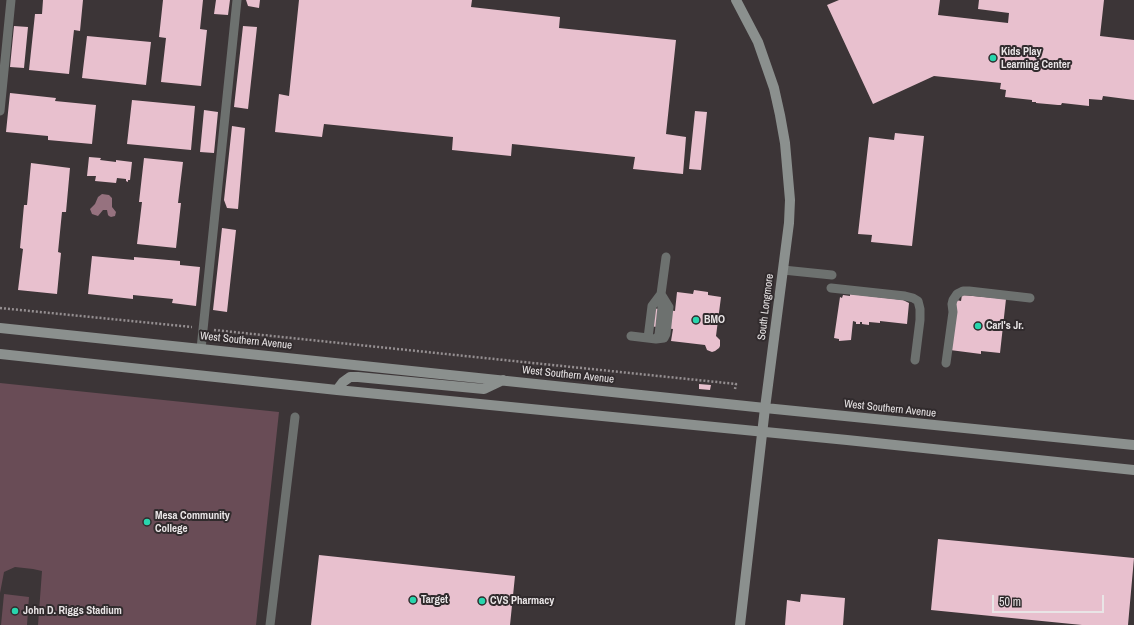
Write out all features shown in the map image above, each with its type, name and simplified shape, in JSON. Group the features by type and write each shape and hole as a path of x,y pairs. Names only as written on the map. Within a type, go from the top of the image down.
{"main road":[{"name":"South Longmore","path":"736,0 758,42 774,88 785,143 790,200 789,222 765,408 740,625"},
{"name":"West Southern Avenue","path":"0,328 1134,445"},
{"path":"0,354 337,390 1134,470"},
{"path":"337,390 343,382 350,377 358,376 484,390 503,380"}],"lane":[{"path":"0,111 11,0"},
{"path":"201,349 237,0"},
{"path":"631,336 652,338 659,336 662,307 661,294 666,258"},
{"path":"783,270 832,275"},
{"path":"831,288 904,296 918,301 920,320 915,360"},
{"path":"946,363 953,315 952,304 957,294 963,291 969,291 1030,298"},
{"path":"270,625 295,417"}],"path":[{"path":"0,308 736,384 735,389"}],"shaded area":[{"path":"102,194 109,195 112,198 112,207 116,212 115,216 109,216 107,210 103,210 98,216 92,214 90,209 95,204 98,197"},
{"name":"Mesa Community College","path":"0,383 279,412 256,625 38,625 42,571 33,569 15,567 4,572 0,593"},
{"name":"John D. Riggs Stadium","path":"4,594 29,597 27,625 1,625"}],"building":[{"path":"43,0 83,0 80,31 74,30 69,74 29,70 35,14 42,14"},
{"path":"163,0 203,0 200,29 207,30 201,86 161,82 166,38 159,37"},
{"path":"216,0 230,0 228,15 214,14"},
{"path":"246,0 260,0 259,8 248,6"},
{"path":"299,0 472,0 471,7 560,17 559,28 676,40 666,134 686,137 683,174 633,169 635,157 512,144 511,156 452,150 453,137 324,124 322,137 275,132 279,94 289,96"},
{"name":"Kids Play Learning Center","path":"839,0 940,0 938,15 1008,23 1009,13 978,9 979,0 1104,0 1100,36 1134,40 1134,100 1103,96 1102,100 1089,99 1089,106 1062,103 1061,105 1058,105 1036,103 1032,102 1032,100 1005,97 1006,90 1000,89 1001,83 934,76 873,104 827,5"},
{"path":"14,26 28,27 24,68 10,67"},
{"path":"243,26 257,27 248,109 234,107"},
{"path":"87,36 151,42 146,85 82,78"},
{"path":"10,93 56,98 55,101 96,105 92,144 48,140 48,136 6,132"},
{"path":"132,100 195,106 191,150 127,144"},
{"path":"204,110 218,112 214,153 200,152"},
{"path":"695,111 707,112 701,170 689,169"},
{"path":"232,126 245,128 238,209 227,208 224,200"},
{"path":"895,133 924,136 912,246 871,242 872,235 858,234 869,137 894,140"},
{"path":"89,157 101,158 100,160 116,162 116,160 132,162 130,180 128,180 128,182 126,179 117,178 116,183 95,181 96,176 87,176"},
{"path":"144,158 183,162 178,203 181,203 176,248 137,244 142,202 139,202"},
{"path":"31,163 70,168 66,212 62,212 58,252 61,253 57,294 18,290 23,249 20,248 24,205 27,205"},
{"path":"222,228 236,230 227,312 213,310"},
{"path":"92,256 134,260 134,257 180,261 180,265 200,267 196,306 172,303 173,299 133,295 133,299 88,294"},
{"name":"BMO","path":"694,290 708,292 708,295 721,297 716,336 720,340 720,346 712,352 707,350 705,345 671,341 673,329 649,326 651,308 675,311 677,292 693,294"},
{"path":"850,294 903,300 909,303 907,324 880,321 880,323 869,322 869,325 862,324 862,322 860,322 860,324 856,324 856,322 853,321 851,340 839,341 839,339 834,338 840,297 842,298 843,295 850,296"},
{"name":"Carl's Jr.","path":"962,295 1006,299 1000,353 981,351 981,354 950,350 956,300 961,301"},
{"path":"699,384 711,385 710,390 699,389"},
{"path":"938,539 1134,558 1128,625 1082,625 931,610"},
{"name":"Target","path":"319,555 515,576 510,625 311,625"},
{"path":"801,594 845,598 843,625 785,625 787,600 800,602"}],"place":[{"name":"Kids Play Learning Center","path":"993,58"},
{"name":"BMO","path":"696,320"},
{"name":"Carl's Jr.","path":"978,326"},
{"name":"Mesa Community College","path":"147,522"},
{"name":"Target","path":"413,600"},
{"name":"CVS Pharmacy","path":"482,601"},
{"name":"John D. Riggs Stadium","path":"15,611"}]}
